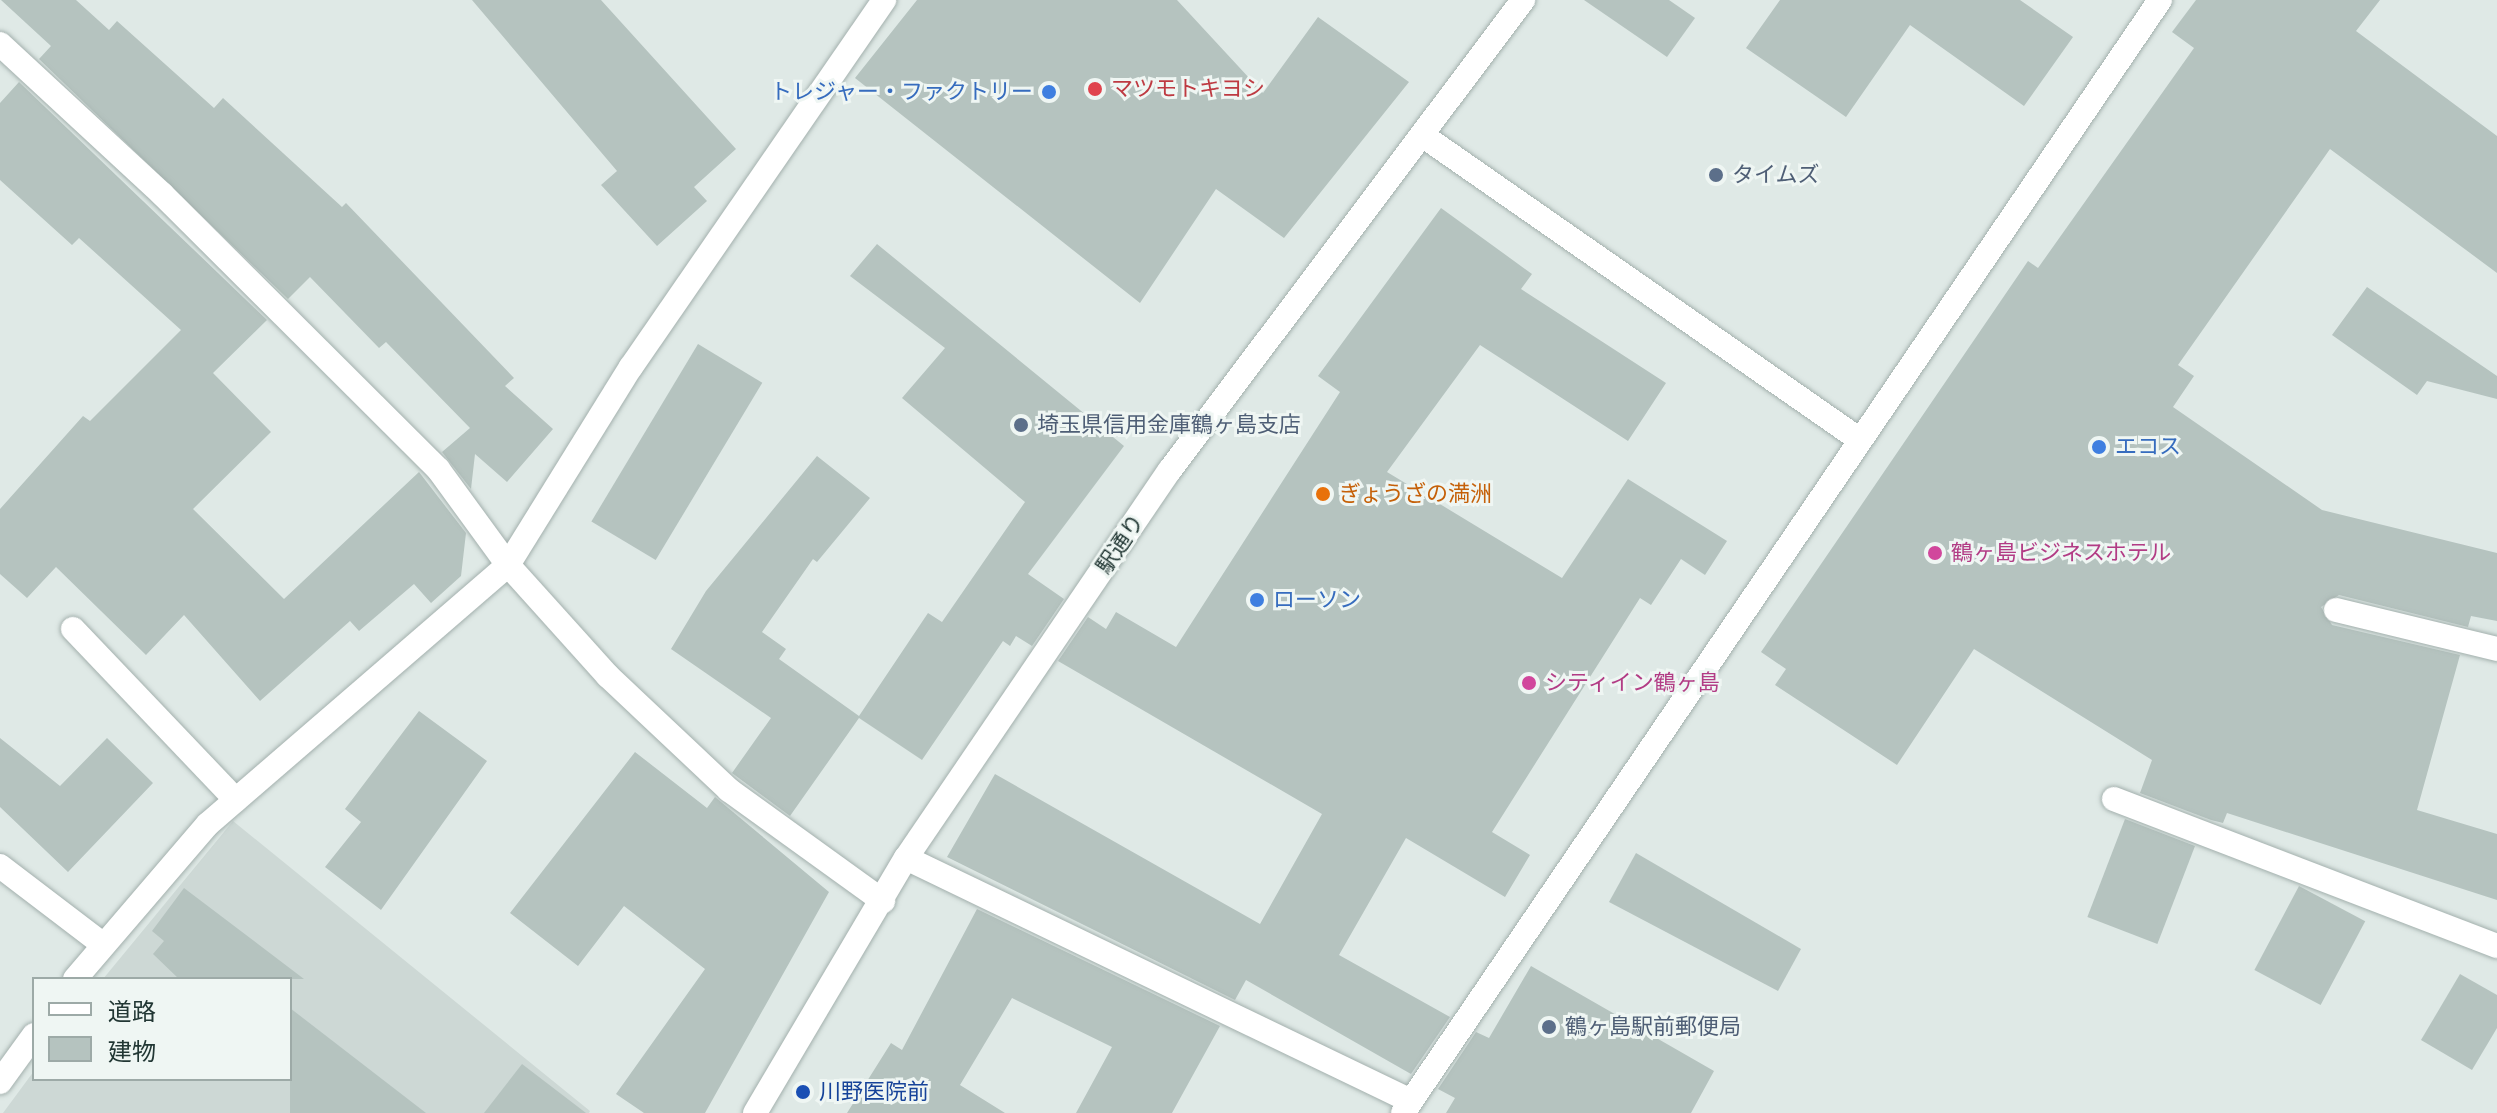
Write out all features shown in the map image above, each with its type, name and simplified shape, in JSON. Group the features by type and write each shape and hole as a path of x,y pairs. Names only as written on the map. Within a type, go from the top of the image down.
{"street":[{"path":"76,977 101,943 236,800 508,565 631,367 884,0"},
{"name":"駅通り","path":"755,1113 906,858 1170,470 1523,0"},
{"path":"906,858 1407,1107 2160,0"},
{"path":"0,44 162,194 438,469 508,565 608,676 729,790 883,901"},
{"path":"1422,135 1860,440"},
{"path":"2336,610 2497,649"},
{"path":"73,629 236,800"},
{"path":"2114,799 2497,946"},
{"path":"0,866 101,943"},
{"path":"0,1082 32,1038"}],"shaded area":[{"path":"233,821 590,1111 3,1113 32,1074 32,1081 292,1081 292,977 105,977"}],"building":[{"path":"1,0 76,0 109,30 117,21 214,108 223,98 342,207 346,203 514,378 505,386 553,429 507,482 475,454 471,489 442,452 470,428 386,342 379,348 310,277 288,299 39,59 51,46"},
{"path":"472,0 601,0 736,149 694,187 707,201 657,246 601,185 617,171"},
{"path":"917,0 1177,0 1263,93 1318,17 1409,82 1284,238 1216,189 1140,303 855,78"},
{"path":"1584,0 1669,0 1695,18 1667,57"},
{"path":"1780,0 2020,0 2073,37 2024,106 1910,25 1846,117 1746,48"},
{"path":"2196,0 2380,0 2356,31 2497,136 2497,273 2330,149 2178,365 2194,376 2173,407 2322,510 2497,553 2497,621 2471,616 2468,627 2339,595 2321,607 2332,625 2460,655 2417,810 2497,834 2497,900 2227,813 2223,823 2140,793 2152,760 1974,649 1897,765 1775,685 1786,669 1761,652 2028,261 2038,268 2194,48 2172,32"},
{"path":"19,82 267,320 213,373 271,432 193,509 284,599 419,472 466,533 461,576 431,603 414,584 359,631 350,621 260,701 184,615 146,655 56,567 27,598 0,574 0,509 83,416 90,421 181,330 79,238 72,245 0,180 0,103"},
{"path":"1441,208 1532,274 1521,289 1666,383 1628,441 1480,345 1387,472 1562,578 1628,479 1727,541 1705,575 1681,559 1651,605 1640,598 1492,832 1530,855 1505,897 1406,838 1339,955 1450,1017 1411,1074 1246,980 1235,1000 947,857 995,774 1260,924 1322,814 1058,661 1088,617 1106,629 1116,612 1176,647 1340,392 1318,376"},
{"path":"877,244 1124,446 1028,574 1064,599 1032,646 1016,636 1010,646 1003,641 922,760 859,718 790,816 732,773 771,718 671,649 706,591 817,456 870,498 817,562 813,559 762,632 786,649 779,659 859,716 928,613 942,622 1025,502 902,398 945,348 850,276"},
{"path":"2367,287 2497,376 2497,399 2427,381 2417,395 2332,335"},
{"path":"698,344 762,383 656,560 591,521"},
{"path":"419,711 487,761 381,910 325,867 361,822 345,809"},
{"path":"0,738 60,786 107,738 153,783 68,872 0,807"},
{"path":"635,752 707,808 715,797 829,892 705,1113 644,1113 616,1094 705,969 624,906 578,966 510,913"},
{"path":"2125,819 2195,846 2157,944 2087,917"},
{"path":"1636,853 1801,949 1778,991 1609,902"},
{"path":"2299,886 2365,921 2321,1005 2254,970"},
{"path":"184,888 304,979 177,977 153,954 164,941 152,931"},
{"path":"977,909 1220,1026 1172,1113 1076,1113 1112,1047 1012,998 960,1085 1005,1113 847,1113 891,1043 902,1050"},
{"path":"1531,966 1714,1071 1691,1113 1446,1113 1455,1098 1438,1089 1476,1032 1489,1038"},
{"path":"2460,974 2497,995 2497,1028 2472,1070 2421,1040"},
{"path":"292,1010 426,1113 290,1113"},
{"path":"522,1064 586,1113 484,1113"}],"place":[{"name":"マツモトキヨシ","path":"1095,89"},
{"name":"トレジャー・ファクトリー","path":"1049,92"},
{"name":"タイムズ","path":"1716,175"},
{"name":"埼玉県信用金庫鶴ヶ島支店","path":"1021,425"},
{"name":"エコス","path":"2099,447"},
{"name":"ぎょうざの満洲","path":"1323,494"},
{"name":"鶴ヶ島ビジネスホテル","path":"1935,553"},
{"name":"ローソン","path":"1257,600"},
{"name":"シティイン鶴ヶ島","path":"1529,683"},
{"name":"鶴ヶ島駅前郵便局","path":"1549,1027"},
{"name":"川野医院前","path":"803,1092"}]}
